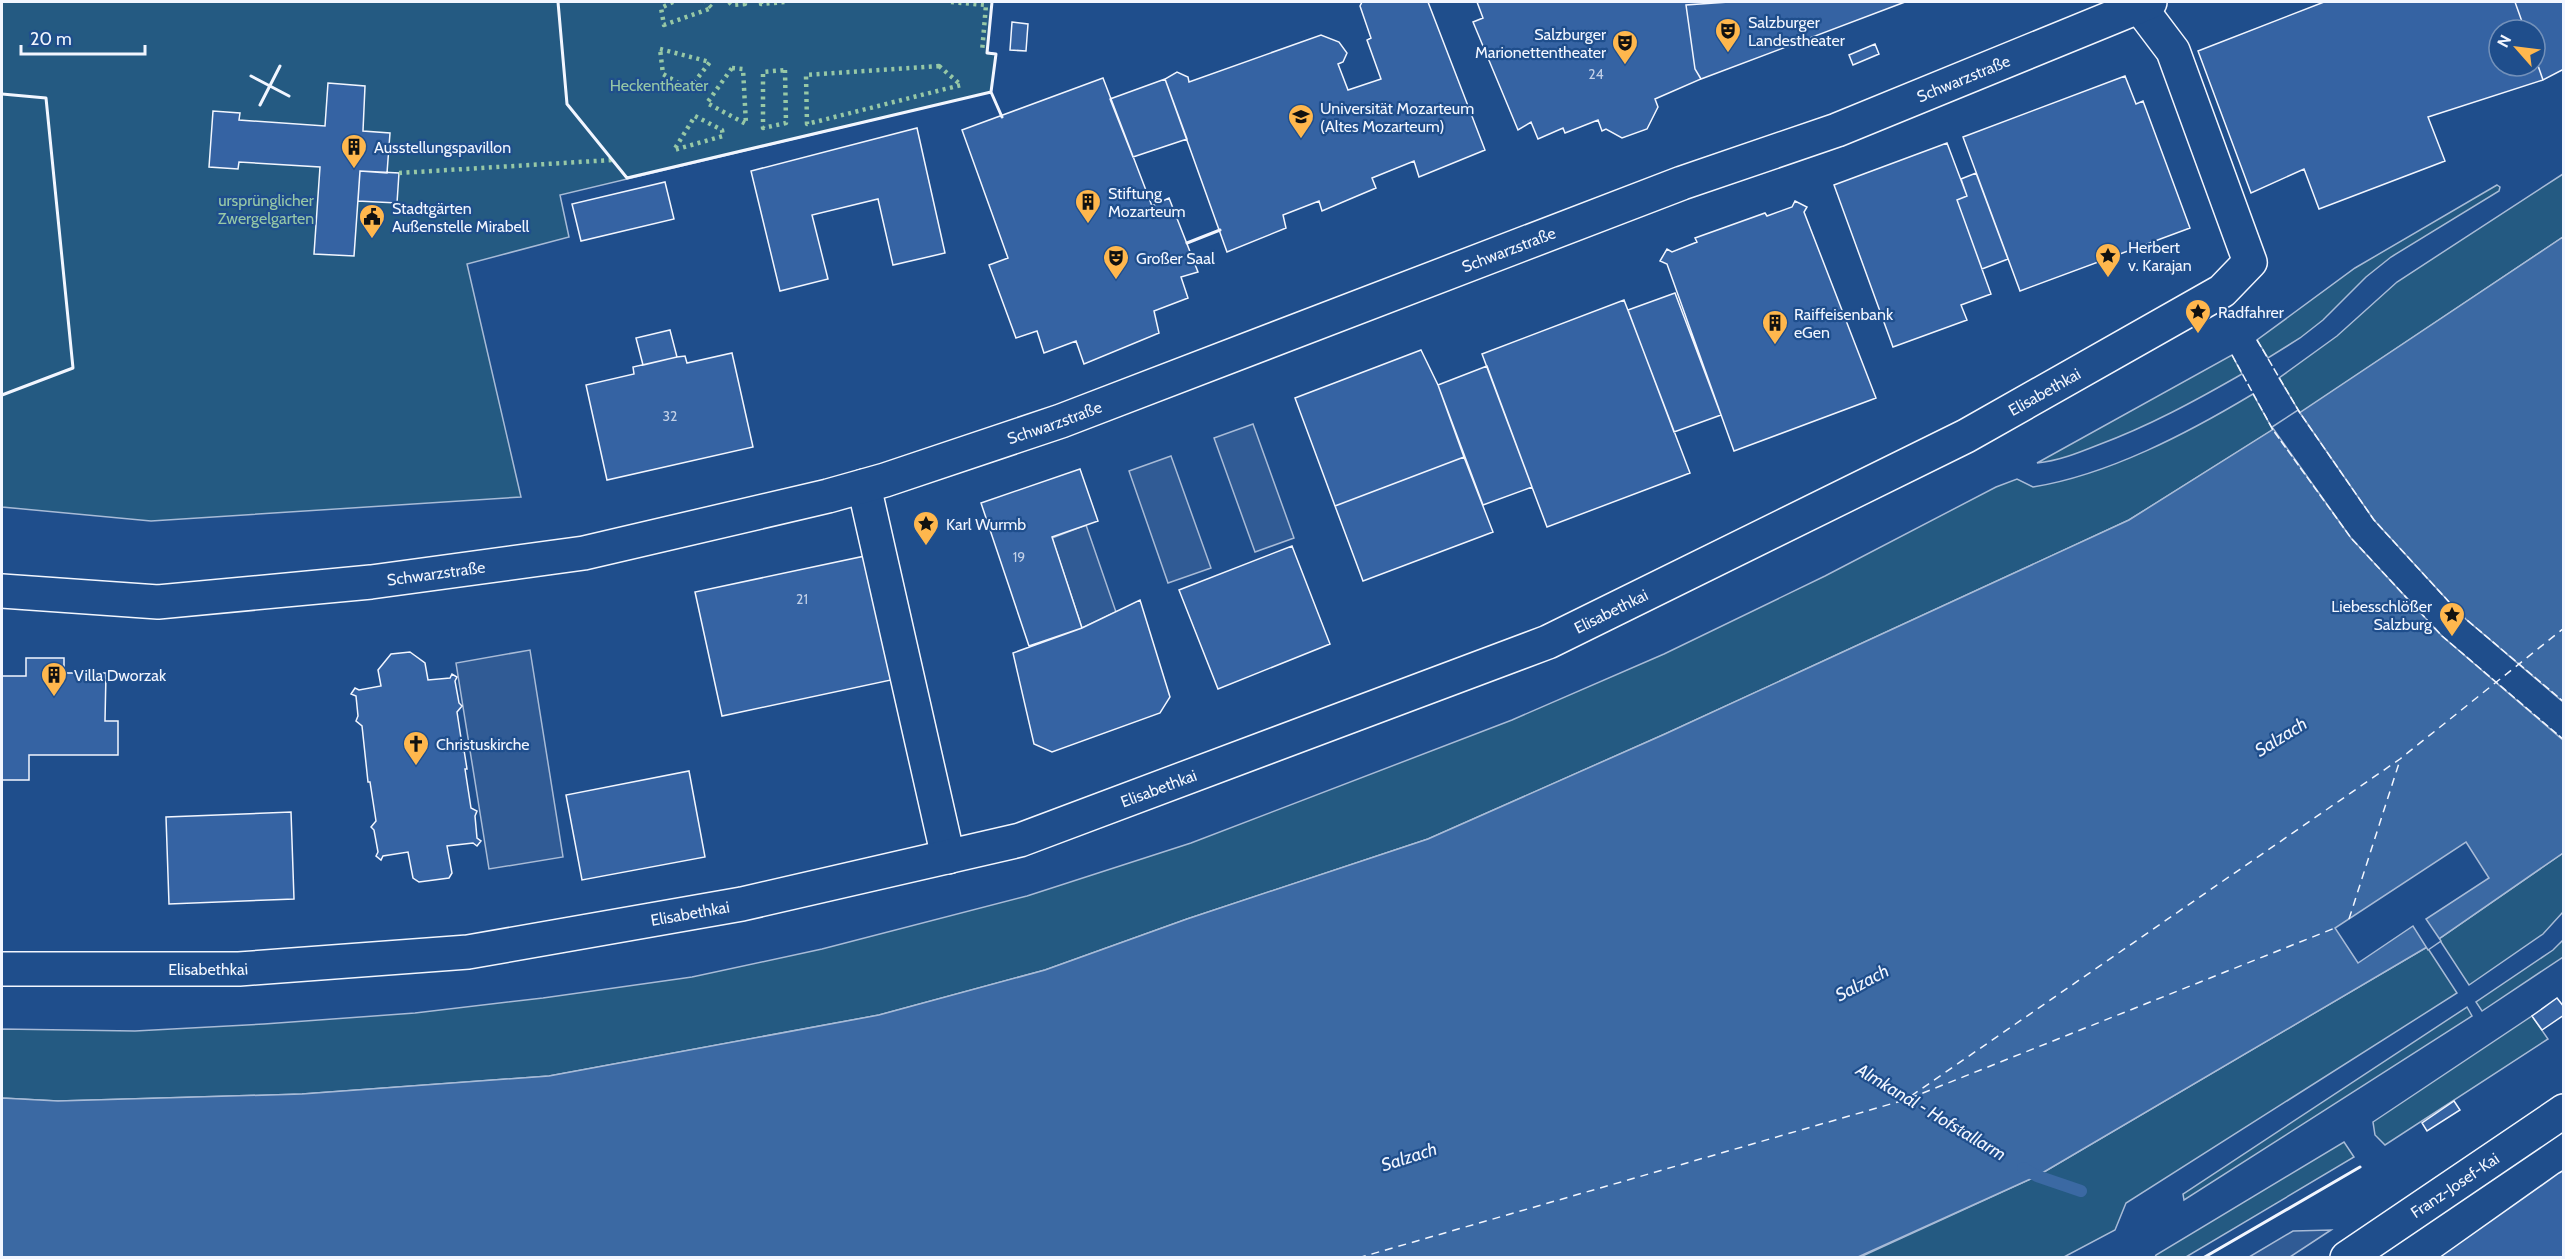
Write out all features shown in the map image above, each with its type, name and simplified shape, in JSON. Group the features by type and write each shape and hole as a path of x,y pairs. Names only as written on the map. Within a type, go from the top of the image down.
{"street":[{"name":"Elisabethkai","path":"2,969 239,969 468,952 741,904 1020,840 1548,642 1957,441 2222,291 2250,261 2172,51 2142,3"},
{"name":"Schwarzstraße","path":"2,591 158,603 371,582 584,553 864,486 1061,421 1682,183 1838,130 2142,3"},
{"path":"864,486 948,857"},
{"name":"Franz-Josef-Kai","path":"2347,1257 2564,1111"}],"green space":[{"name":"ursprünglicher Zwergelgarten","path":"2,2 992,2 987,52 996,54 991,92 560,195 569,237 467,264 521,497 151,521 2,507"},
{"path":"2563,174 2563,237 2300,413 2279,378 2337,336 2397,282"},
{"path":"2497,185 2500,187 2499,191 2391,257 2366,277 2323,320 2268,358 2257,340 2355,268"},
{"path":"2232,355 2242,374 2207,394 2117,438 2068,456 2037,463"},
{"path":"2253,394 2273,430 2129,520 1665,734 1428,839 1187,919 1045,970 879,1015 549,1076 302,1094 58,1101 2,1098 2,1029 135,1031 264,1024 415,1013 543,998 692,977 822,949 1027,896 1191,843 1512,720 1664,654 1825,576 1996,487 2017,479 2033,487 2090,473 2118,463 2175,437"},
{"path":"2563,853 2563,912 2543,934 2469,985 2439,939"},
{"path":"2563,940 2563,957 2482,1011 2476,1002 2553,950"},
{"path":"2427,947 2457,993 2126,1203 2115,1230 2064,1257 1858,1258 2037,1176"},
{"path":"2467,1007 2472,1016 2184,1200 2183,1194"},
{"path":"2532,1016 2548,1039 2385,1145 2375,1135 2373,1122"},
{"path":"2344,1142 2354,1157 2186,1257 2155,1257 2156,1255"}],"shaded area":[{"path":"1253,424 1294,538 1255,552 1214,438"},
{"path":"1171,456 1211,568 1168,583 1129,471"},
{"path":"1086,525 1116,612 1082,628 1052,538"},
{"path":"530,650 563,857 489,869 456,663"},
{"path":"2331,1230 2290,1257 2249,1257 2293,1231"}],"water":[{"name":"Salzach","path":"2563,237 2563,853 2427,947 2037,1176 1858,1257 2,1257 2,1098 58,1101 302,1094 549,1076 879,1015 1045,970 1187,919 1428,839 1665,734 2129,520 2299,413"}],"pier":[{"path":"2298,410 2374,520 2461,615 2563,702 2563,740 2442,636 2351,538 2272,427"},
{"path":"2466,842 2489,878 2426,919 2441,941 2428,950 2413,926 2358,963 2335,928"}],"building":[{"path":"1362,2 1428,2 1485,150 1419,177 1414,161 1372,178 1376,188 1322,211 1319,201 1283,215 1286,228 1227,252 1165,79 1177,72 1188,77 1189,82 1321,35 1339,42 1347,53 1343,62 1338,64 1348,90 1381,79 1367,40 1371,38 1360,6"},
{"path":"1477,2 1729,2 1686,5 1695,69 1701,79 1655,99 1658,107 1647,129 1622,138 1606,129 1602,131 1598,120 1565,133 1563,128 1538,139 1531,122 1518,130 1473,22 1483,18"},
{"name":"Salzburger Landestheater","path":"1729,2 1905,2 1701,79 1695,69 1686,5"},
{"path":"2324,2 2515,2 2521,18 2487,18 2487,78 2542,78 2543,80 2428,117 2445,161 2319,209 2304,169 2251,193 2198,51"},
{"path":"2515,2 2564,2 2564,69 2547,78 2547,18 2521,18"},
{"path":"1012,22 1028,24 1026,51 1010,50"},
{"path":"1875,44 1879,54 1853,65 1849,55"},
{"path":"2125,76 2136,104 2143,101 2190,228 2020,291 1963,137"},
{"name":"Stiftung Mozarteum","path":"1103,78 1152,206 1169,198 1198,272 1181,277 1188,298 1154,311 1159,333 1084,364 1076,341 1044,353 1037,331 1016,338 989,265 1008,258 962,130"},
{"path":"1165,79 1187,139 1133,157 1110,99"},
{"name":"Ausstellungspavillon","path":"328,83 365,86 363,131 390,133 387,173 360,171 354,256 314,254 320,167 239,162 238,169 209,167 213,111 240,113 239,120 325,126"},
{"path":"917,128 945,253 893,265 878,199 812,215 828,279 780,291 751,171"},
{"path":"1947,143 1967,196 1957,200 1991,294 1961,305 1967,320 1893,347 1834,185"},
{"path":"360,171 399,173 397,203 358,201"},
{"path":"1976,173 2008,259 1982,269 1957,200 1967,196 1961,179"},
{"path":"665,182 674,219 581,241 572,204"},
{"name":"Raiffeisenbank eGen","path":"1795,201 1807,207 1804,212 1876,398 1734,451 1667,264 1660,261 1667,249 1672,252 1697,242 1695,238 1765,213 1767,216 1792,207"},
{"path":"1675,293 1721,415 1674,432 1628,310"},
{"path":"1624,300 1690,473 1547,527 1482,354"},
{"path":"670,330 677,357 643,365 636,338"},
{"path":"1421,350 1438,385 1464,457 1335,506 1295,398"},
{"path":"732,353 753,447 607,480 586,385 634,374 633,367 677,357 685,356 687,363"},
{"path":"1487,366 1532,487 1483,505 1438,385"},
{"path":"1464,457 1493,532 1363,581 1335,506"},
{"path":"1080,469 1098,521 1052,537 1082,628 1029,646 981,503"},
{"path":"1292,546 1330,644 1218,689 1179,590"},
{"path":"865,556 891,680 722,716 695,592"},
{"path":"1140,600 1170,697 1160,713 1052,752 1034,744 1013,653 1082,628"},
{"name":"Christuskirche","path":"410,652 425,663 428,680 450,678 452,674 457,677 455,681 459,703 462,706 457,712 467,769 465,769 471,808 477,811 475,816 477,838 481,841 477,846 473,843 447,846 452,873 449,878 419,882 413,878 408,852 383,856 381,860 376,856 378,852 374,830 371,827 376,821 370,782 368,782 362,726 356,721 358,716 356,696 351,694 355,688 359,690 381,686 378,670 391,654"},
{"name":"Villa Dworzak","path":"26,658 64,658 64,673 106,673 105,721 118,721 118,755 29,755 29,780 2,780 2,676 26,676"},
{"path":"689,771 705,857 582,880 566,795"},
{"path":"291,812 294,899 169,904 166,817"},
{"path":"2557,998 2564,1007 2564,1015 2542,1030 2532,1016"},
{"path":"2454,1101 2460,1110 2427,1131 2422,1123"},
{"path":"2564,1170 2564,1258 2439,1258 2559,1173"}],"waterway":[{"name":"Almkanal - Hofstallarm","path":"2023,1168 2037,1176 2081,1191"}],"ferry route":[{"path":"1911,1096 2400,759 2564,628"},
{"path":"2349,919 2400,760"},
{"path":"1358,1258 1908,1099 2335,928"}],"hedge":[{"path":"673,2 661,8 664,25 712,8 706,2"},
{"path":"729,2 732,5 745,4 745,2"},
{"path":"761,2 761,4 786,2"},
{"path":"951,2 986,5 982,52"},
{"path":"660,49 710,62 689,89 663,74 660,49"},
{"path":"939,66 961,85 807,124 806,75 939,66"},
{"path":"732,68 743,69 746,124 707,103 732,68"},
{"path":"785,70 786,123 763,128 763,72 785,70"},
{"path":"695,116 722,130 723,136 674,150 695,116"},
{"path":"399,173 612,160"}],"fence":[{"path":"2257,340 2300,413 2374,520 2461,615 2564,702"},
{"path":"2232,355 2273,430 2351,538 2442,636 2564,740"}],"wall":[{"path":"558,2 567,104 627,178 991,92"},
{"path":"992,2 987,53 996,54 991,92 1002,117"},
{"path":"260,105 280,66"},
{"path":"251,76 289,96"},
{"path":"2,94 46,98 73,368 2,395"},
{"path":"1187,243 1220,230"},
{"path":"2203,1258 2360,1167"}],"place":[{"name":"Salzburger Landestheater","path":"1728,54"},
{"name":"Salzburger Marionettentheater","path":"1625,66"},
{"name":"Universität Mozarteum (Altes Mozarteum)","path":"1301,140"},
{"name":"Ausstellungspavillon","path":"354,170"},
{"name":"Stiftung Mozarteum","path":"1088,225"},
{"name":"Stadtgärten Außenstelle Mirabell","path":"372,240"},
{"name":"Herbert v. Karajan","path":"2108,279"},
{"name":"Großer Saal","path":"1116,281"},
{"name":"Radfahrer","path":"2198,335"},
{"name":"Raiffeisenbank eGen","path":"1775,346"},
{"name":"Karl Wurmb","path":"926,547"},
{"name":"Liebesschlößer Salzburg","path":"2452,638"},
{"name":"Villa Dworzak","path":"54,698"},
{"name":"Christuskirche","path":"416,767"}],"park label":[{"name":"Heckentheater","path":"659,85"}]}
